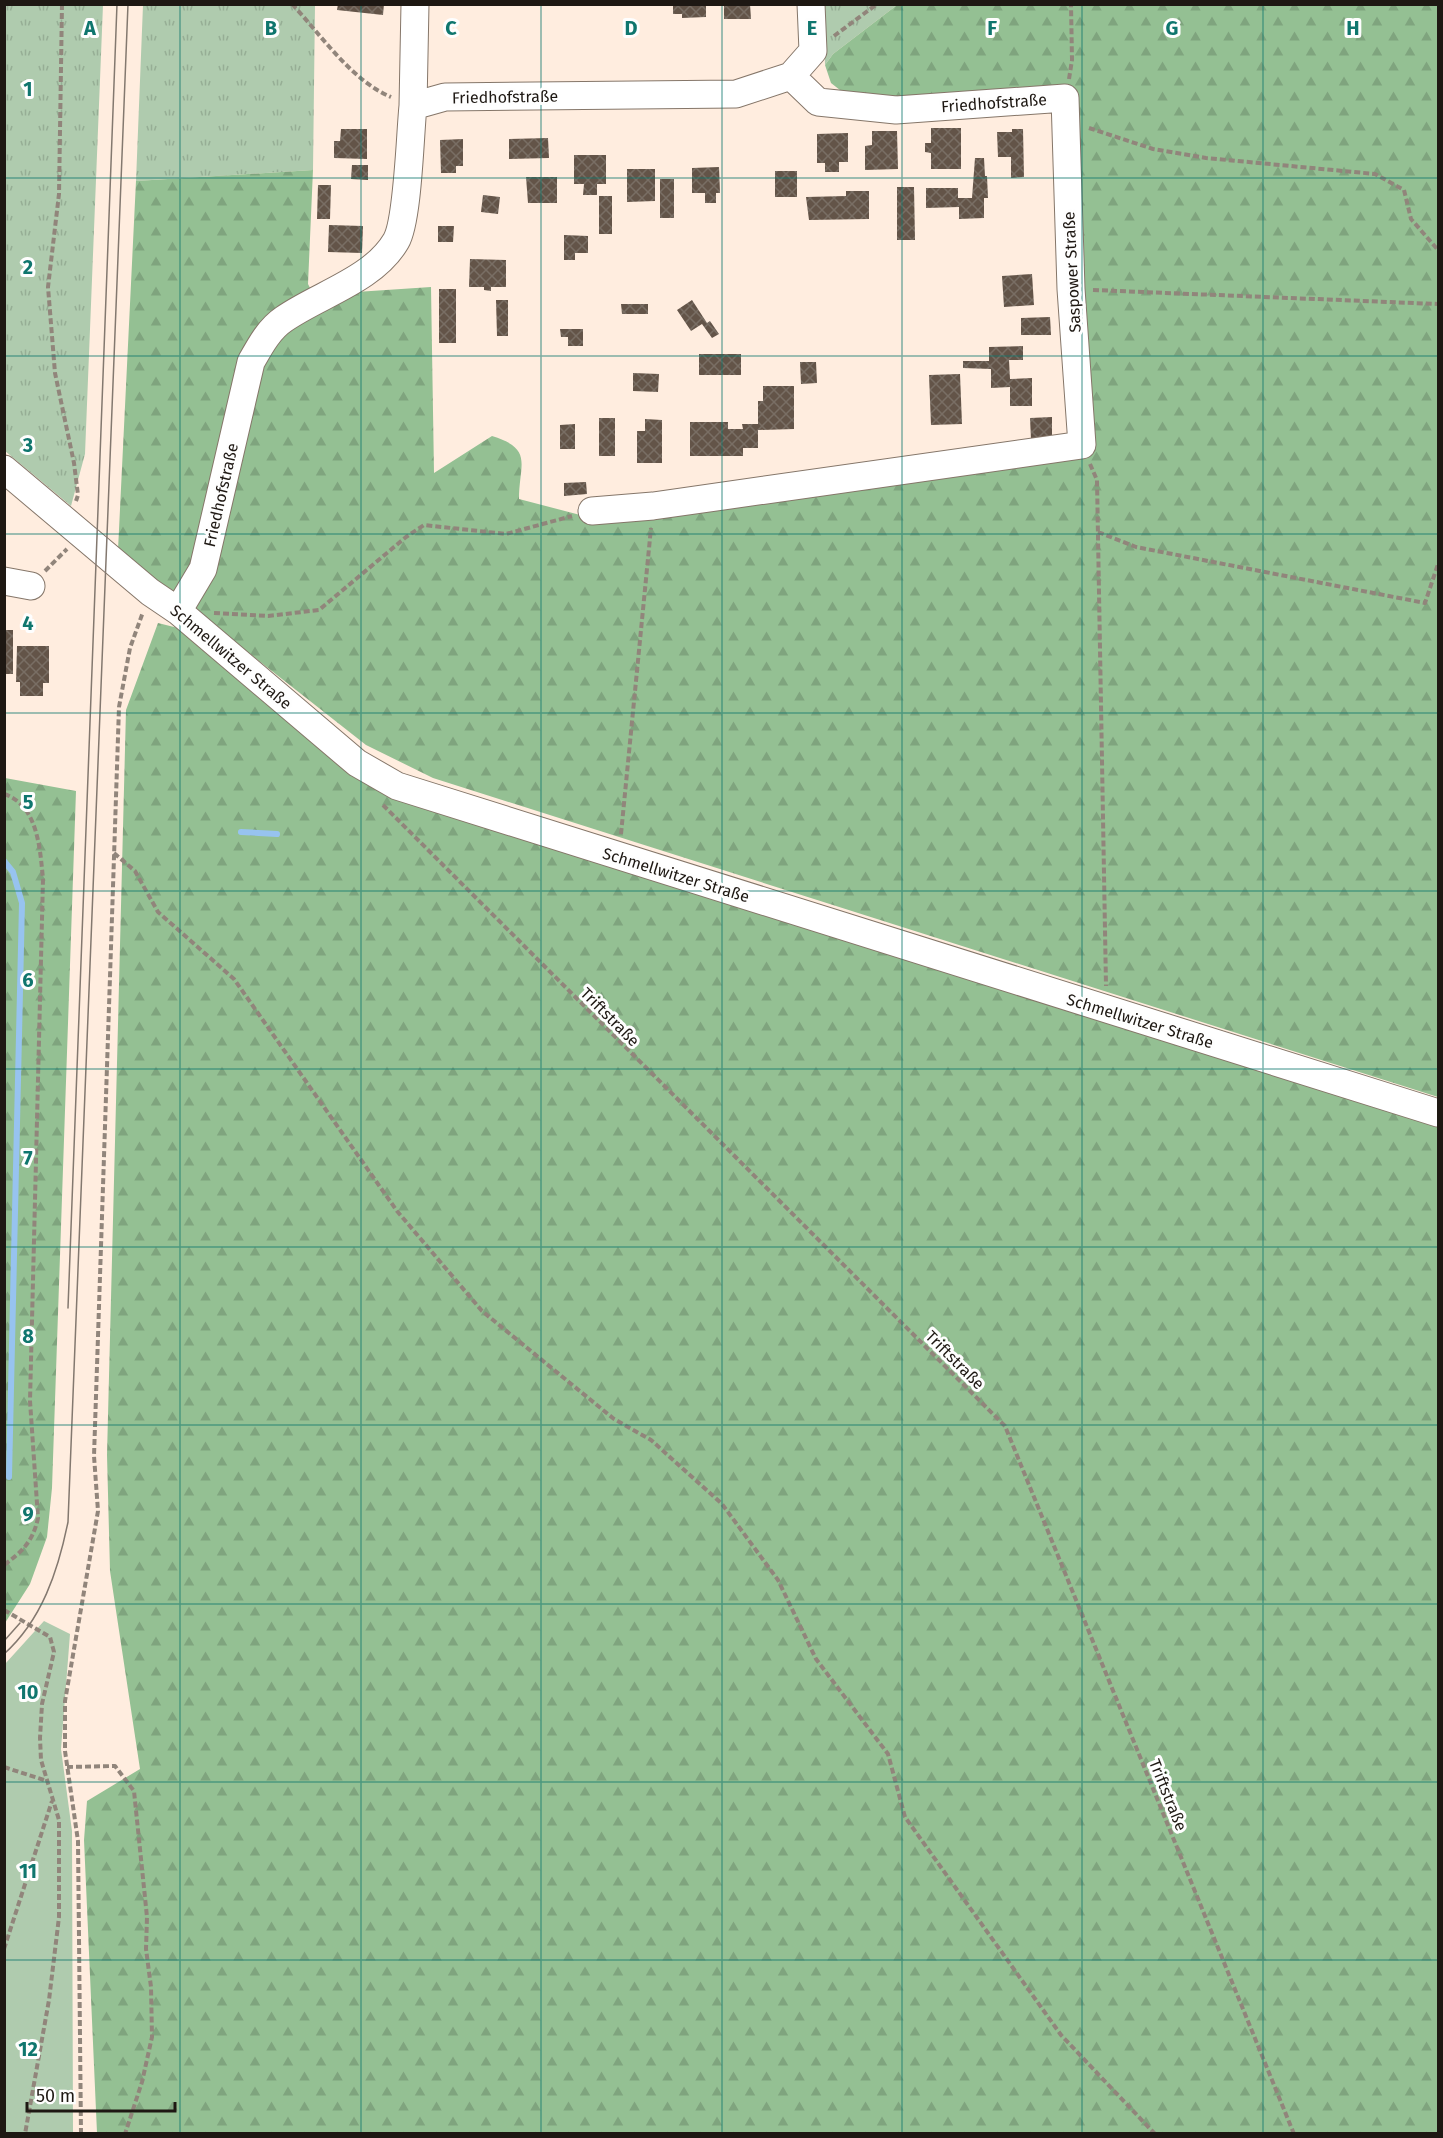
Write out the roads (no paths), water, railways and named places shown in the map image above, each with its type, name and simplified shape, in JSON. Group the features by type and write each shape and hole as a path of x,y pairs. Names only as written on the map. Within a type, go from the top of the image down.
{"street":[{"path":"413,106 415,4"},
{"path":"791,76 813,51 812,4"},
{"name":"Friedhofstraße","path":"178,611 203,569 251,362 267,335 283,320 379,262 396,240 402,221 413,106 445,98 736,94 791,76 818,102 896,110 1066,109"},
{"name":"Saspower Straße","path":"592,511 653,506 1082,445 1071,289 1066,109"},
{"name":"Schmellwitzer Straße","path":"4,469 150,592 178,611 357,763 397,786 1438,1113"},
{"path":"4,581 31,586"}],"waterway":[{"path":"241,832 277,834"},
{"path":"4,861 13,872 22,903 9,1477"}],"tram line":[{"path":"68,1308 117,4"},
{"path":"4,1654 29,1626 47,1594 68,1522 128,4"},
{"path":"4,1641 20,1623"}]}
